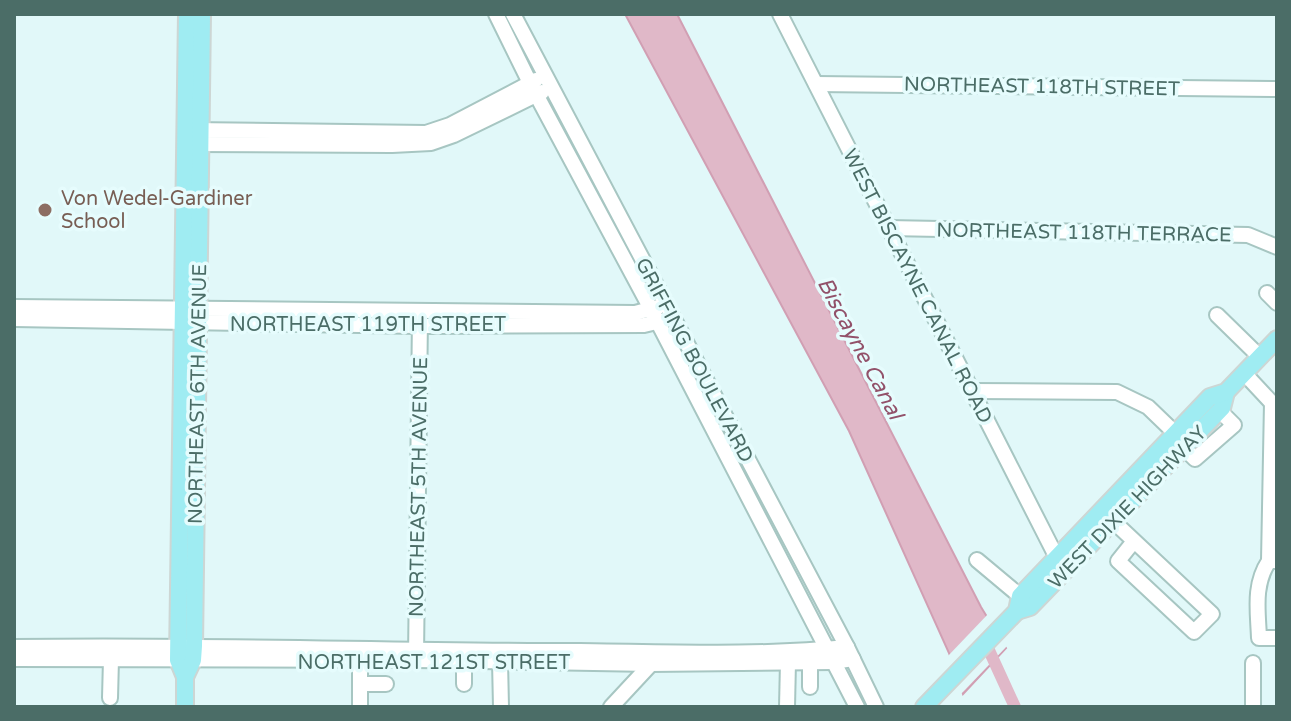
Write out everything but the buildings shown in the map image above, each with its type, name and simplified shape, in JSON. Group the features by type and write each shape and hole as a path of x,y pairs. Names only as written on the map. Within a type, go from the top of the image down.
{"main road":[{"name":"NORTHEAST 6TH AVENUE","path":"185,707 193,137 187,14"},
{"name":"NORTHEAST 6TH AVENUE","path":"193,137 202,14"},
{"name":"WEST DIXIE HIGHWAY","path":"924,707 1057,558 1179,441 1220,411 1226,392 1277,339"},
{"name":"WEST DIXIE HIGHWAY","path":"1018,603 1030,607 1113,521 1179,441 1210,397 1226,392"}],"street":[{"name":"GRIFFING BOULEVARD","path":"496,14 533,89 662,314 850,653 876,707"},
{"name":"GRIFFING BOULEVARD","path":"513,14 549,81 852,705"},
{"name":"WEST BISCAYNE CANAL ROAD","path":"780,14 1057,558"},
{"path":"193,137 392,145 431,143 454,135 549,81"},
{"name":"NORTHEAST 118TH STREET","path":"816,84 1273,89"},
{"name":"NORTHEAST 118TH TERRACE","path":"888,228 1248,235 1277,247"},
{"name":"NORTHEAST 119TH STREET","path":"14,307 191,316"},
{"name":"NORTHEAST 119TH STREET","path":"14,319 191,316 420,319 662,314"},
{"path":"1217,315 1260,357"},
{"name":"NORTHEAST 5TH AVENUE","path":"416,655 420,319"},
{"path":"1244,373 1274,403 1273,561 1261,574 1257,590 1259,638 1277,638"},
{"path":"971,391 1117,392 1148,407 1179,441"},
{"path":"1113,521 1212,614 1194,632 1118,561 1134,541"},
{"path":"977,560 1018,603"},
{"name":"NORTHEAST 121ST STREET","path":"14,647 360,661 396,660 416,655 464,661 651,664 810,662 850,653"},
{"name":"NORTHEAST 121ST STREET","path":"14,659 111,659 186,653 416,655 683,652 830,656"},
{"path":"110,698 111,659"},
{"path":"360,661 360,707"},
{"path":"464,661 464,684"},
{"path":"500,661 501,707"},
{"path":"787,707 788,662"},
{"path":"810,662 810,687"},
{"path":"1253,663 1253,707"},
{"path":"611,707 651,664"},
{"path":"360,684 386,684"}],"shaded area":[{"path":"625,14 677,14 981,607 1006,648 963,694 949,653 849,431"}],"pier":[{"path":"989,613 1009,644 959,696 947,657"}],"waterway":[{"name":"Biscayne Canal","path":"988,648 1015,707"}],"place":[{"name":"Von Wedel-Gardiner School","path":"45,210"}]}
